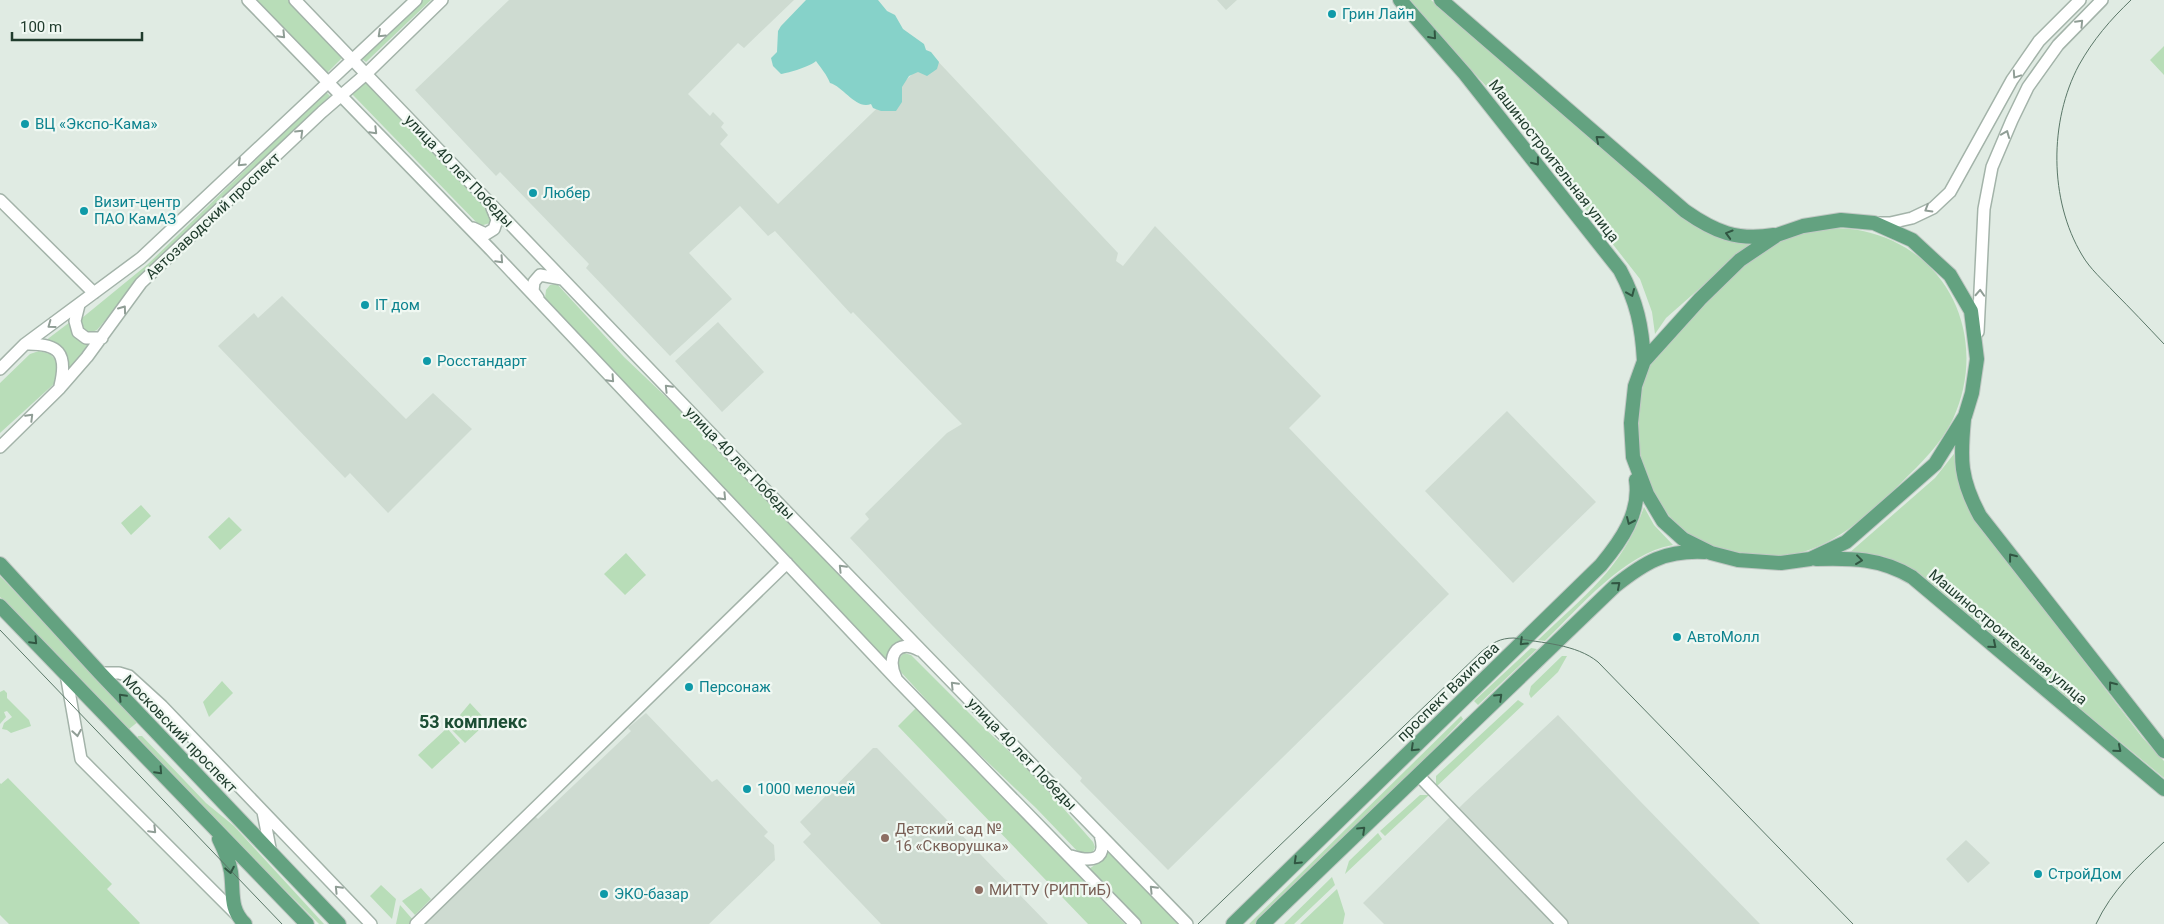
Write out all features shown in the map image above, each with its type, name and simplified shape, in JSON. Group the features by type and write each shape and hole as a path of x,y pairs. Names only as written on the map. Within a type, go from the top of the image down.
{"main road":[{"name":"Машиностроительная улица","path":"1400,0 1465,74 1620,270 1631,291 1639,314 1644,361"},
{"name":"Машиностроительная улица","path":"1441,0 1684,211 1719,231 1736,236 1756,238 1777,235"},
{"path":"1263,924 1582,618 1634,571 1651,560 1685,551 1711,553 1738,560 1781,563 1810,559 1846,542 1935,464 1964,416 1972,393 1977,359 1971,311 1950,275 1912,240 1874,223 1840,220 1803,226 1777,235 1740,260 1700,299 1644,361 1635,386 1631,423 1634,457 1646,494 1663,521 1683,539 1711,553"},
{"name":"Машиностроительная улица","path":"1964,416 1962,472 1969,495 1980,516 2164,751"},
{"name":"проспект Вахитова","path":"1233,924 1601,566 1624,533 1636,508 1638,493 1634,457"},
{"name":"Машиностроительная улица","path":"1810,559 1848,558 1877,562 1893,566 1912,577 2164,789"},
{"name":"Московский проспект","path":"0,564 100,674 339,924"},
{"path":"0,606 307,924"},
{"path":"1449,714 1469,704 1474,705 1475,710 1464,731"},
{"path":"138,748 134,739 137,732 146,728 155,732"},
{"path":"214,829 225,850 240,919"}],"street":[{"path":"248,0 465,224 898,681 1135,924"},
{"name":"улица 40 лет Победы","path":"295,0 922,652 1187,924"},
{"name":"Автозаводский проспект","path":"0,369 25,344 141,258 416,0"},
{"name":"Автозаводский проспект","path":"0,447 60,388 102,338 142,283 366,74 442,0"},
{"path":"1874,223 1890,223 1912,218 1933,208 1950,192 2012,80 2045,36 2080,0"},
{"path":"1977,359 1984,209 1992,167 2028,87 2058,45 2102,0"},
{"path":"0,200 94,293"},
{"path":"465,224 486,234 494,229 497,220 489,201"},
{"path":"545,308 533,291 534,282 540,275 564,279"},
{"path":"78,305 75,321 78,332 86,338 102,338"},
{"path":"25,344 41,344 53,348 61,357 64,368 60,388"},
{"path":"416,924 787,563"},
{"path":"898,681 892,669 892,659 896,650 904,646 910,646 922,652"},
{"path":"100,674 119,673 128,676 162,706 371,924"},
{"path":"66,674 81,759 240,919"},
{"path":"1418,775 1562,924"},
{"path":"263,812 271,853"},
{"path":"1070,856 1085,861 1094,860 1100,854 1103,844 1099,834"}],"shaded area":[{"path":"509,0 794,0 744,48 738,43 688,94 710,116 713,112 724,123 721,127 728,135 720,144 778,204 932,55 1118,253 1116,261 1123,266 1155,226 1321,396 1289,428 1449,594 1168,870 1080,781 1082,778 931,624 850,538 869,519 865,514 947,433 962,424 853,312 851,314 775,231 768,236 740,206 689,253 732,299 670,356 586,268 589,264 500,172 496,176 415,90"},
{"path":"1217,0 1237,0 1226,10"},
{"path":"282,296 406,419 433,393 472,429 388,513 350,473 345,478 218,346 254,313 258,318"},
{"path":"718,322 764,372 722,412 675,361"},
{"path":"1507,411 1596,502 1513,583 1425,491"},
{"path":"646,713 712,782 717,779 768,832 764,836 774,845 775,860 709,924 422,924 535,816 538,819 631,731 628,728"},
{"path":"1558,715 1760,924 1384,924 1363,903 1465,802"},
{"name":"Детский сад № 16 «Скворушка»","path":"873,748 877,748 1048,924 881,924 803,842 811,834 800,822"},
{"path":"1966,840 1990,863 1968,883 1946,859"}],"green space":[{"path":"255,0 288,0 344,56 327,73"},
{"path":"423,0 431,0 366,62 362,59"},
{"path":"1407,0 1431,0 1662,199 1733,241 1750,244 1666,318 1655,334 1652,312 1640,279 1508,110"},
{"path":"2164,46 2164,75 2150,60"},
{"path":"368,80 489,207 493,216 490,223 480,226 352,94"},
{"path":"326,92 330,96 134,286 97,330 89,333 83,331 80,321 82,318 148,264"},
{"path":"1822,228 1858,230 1894,241 1919,257 1940,278 1954,302 1964,330 1966,359 1963,389 1953,419 1937,445 1884,500 1846,531 1826,542 1805,551 1783,556 1759,557 1714,548 1698,541 1681,528 1655,496 1646,477 1640,457 1637,415 1647,372 1665,346 1729,277 1752,257 1778,241"},
{"path":"557,284 624,357 703,432 902,639 889,652 885,661 748,512 682,448 545,298 546,290 550,285"},
{"path":"70,322 76,337 91,343 70,368 65,354 45,341"},
{"path":"39,351 50,354 59,364 56,382 0,433 0,383 30,354"},
{"path":"1957,450 1958,480 1967,506 2142,737 2164,761 2164,778 1916,573 1883,556 1848,554 1935,478"},
{"path":"141,505 151,516 131,535 121,523"},
{"path":"1644,507 1654,525 1673,545 1655,550 1620,570 1588,598 1545,641 1538,640 1586,595 1613,565 1625,547"},
{"path":"229,517 242,530 220,550 208,537"},
{"path":"626,553 646,575 625,595 604,574"},
{"path":"0,576 139,721 129,729 0,597"},
{"path":"1531,648 1537,649 1478,705 1474,701"},
{"path":"904,653 911,655 1034,775 1093,842 1095,847 1092,854 1082,856 1036,808 955,731 899,670 897,661"},
{"path":"1562,656 1567,656 1558,672 1531,698 1529,694 1531,686"},
{"path":"222,681 233,693 209,717 203,702"},
{"path":"4,690 7,693 7,698 29,720 31,726 11,733 2,729 4,723 12,717 7,711 4,712 6,717 0,724 0,692"},
{"path":"1518,700 1524,704 1436,787 1436,776"},
{"path":"470,703 483,717 462,718 460,715"},
{"path":"916,708 919,708 1071,862 1098,896 1125,924 1088,924 898,726"},
{"path":"1461,716 1463,719 1412,773 1258,924 1249,924"},
{"path":"480,723 480,729 465,743 448,726"},
{"path":"447,728 460,743 432,769 418,755"},
{"path":"138,736 142,736 206,803 234,826 324,924 319,924 137,742"},
{"path":"8,778 112,884 107,889 139,924 9,924 0,915 0,783"},
{"path":"1420,795 1429,795 1385,836 1380,831"},
{"path":"1378,833 1382,839 1345,874 1349,861"},
{"path":"1108,850 1179,924 1142,924 1089,869 1105,858"},
{"path":"1332,877 1335,885 1294,924 1284,924"},
{"path":"381,885 396,899 392,919 370,896"},
{"path":"421,888 431,899 415,915 402,901"},
{"path":"1337,889 1345,914 1343,924 1300,924"},
{"path":"400,905 414,921 411,924 396,924"}],"water":[{"path":"806,0 878,0 887,11 895,15 903,29 924,44 926,50 931,52 939,62 937,69 927,76 918,72 909,76 902,87 902,102 896,111 881,111 873,108 871,104 860,104 855,101 830,83 816,61 800,69 781,74 773,66 771,58 777,52 778,31"}],"tram line":[{"path":"2131,0 2090,47 2069,87 2058,135 2059,185 2063,210 2071,233 2085,260 2164,344"},
{"path":"0,630 282,924"},
{"path":"1198,924 1481,652 1496,642 1514,638 1580,651 1598,662 1853,924"},
{"path":"2096,924 2117,890 2164,842"}],"place":[{"name":"Грин Лайн","path":"1332,14"},
{"name":"ВЦ «Экспо-Кама»","path":"25,124"},
{"name":"Любер","path":"533,193"},
{"name":"Визит-центр ПАО КамАЗ","path":"84,211"},
{"name":"IT дом","path":"365,305"},
{"name":"Росстандарт","path":"427,361"},
{"name":"АвтоМолл","path":"1677,637"},
{"name":"Персонаж","path":"689,687"},
{"name":"1000 мелочей","path":"747,789"},
{"name":"Детский сад № 16 «Скворушка»","path":"885,838"},
{"name":"СтройДом","path":"2038,874"},
{"name":"МИТТУ (РИПТиБ)","path":"979,890"},
{"name":"ЭКО-базар","path":"604,894"}],"district":[{"name":"53 комплекс","path":"473,721"}]}
